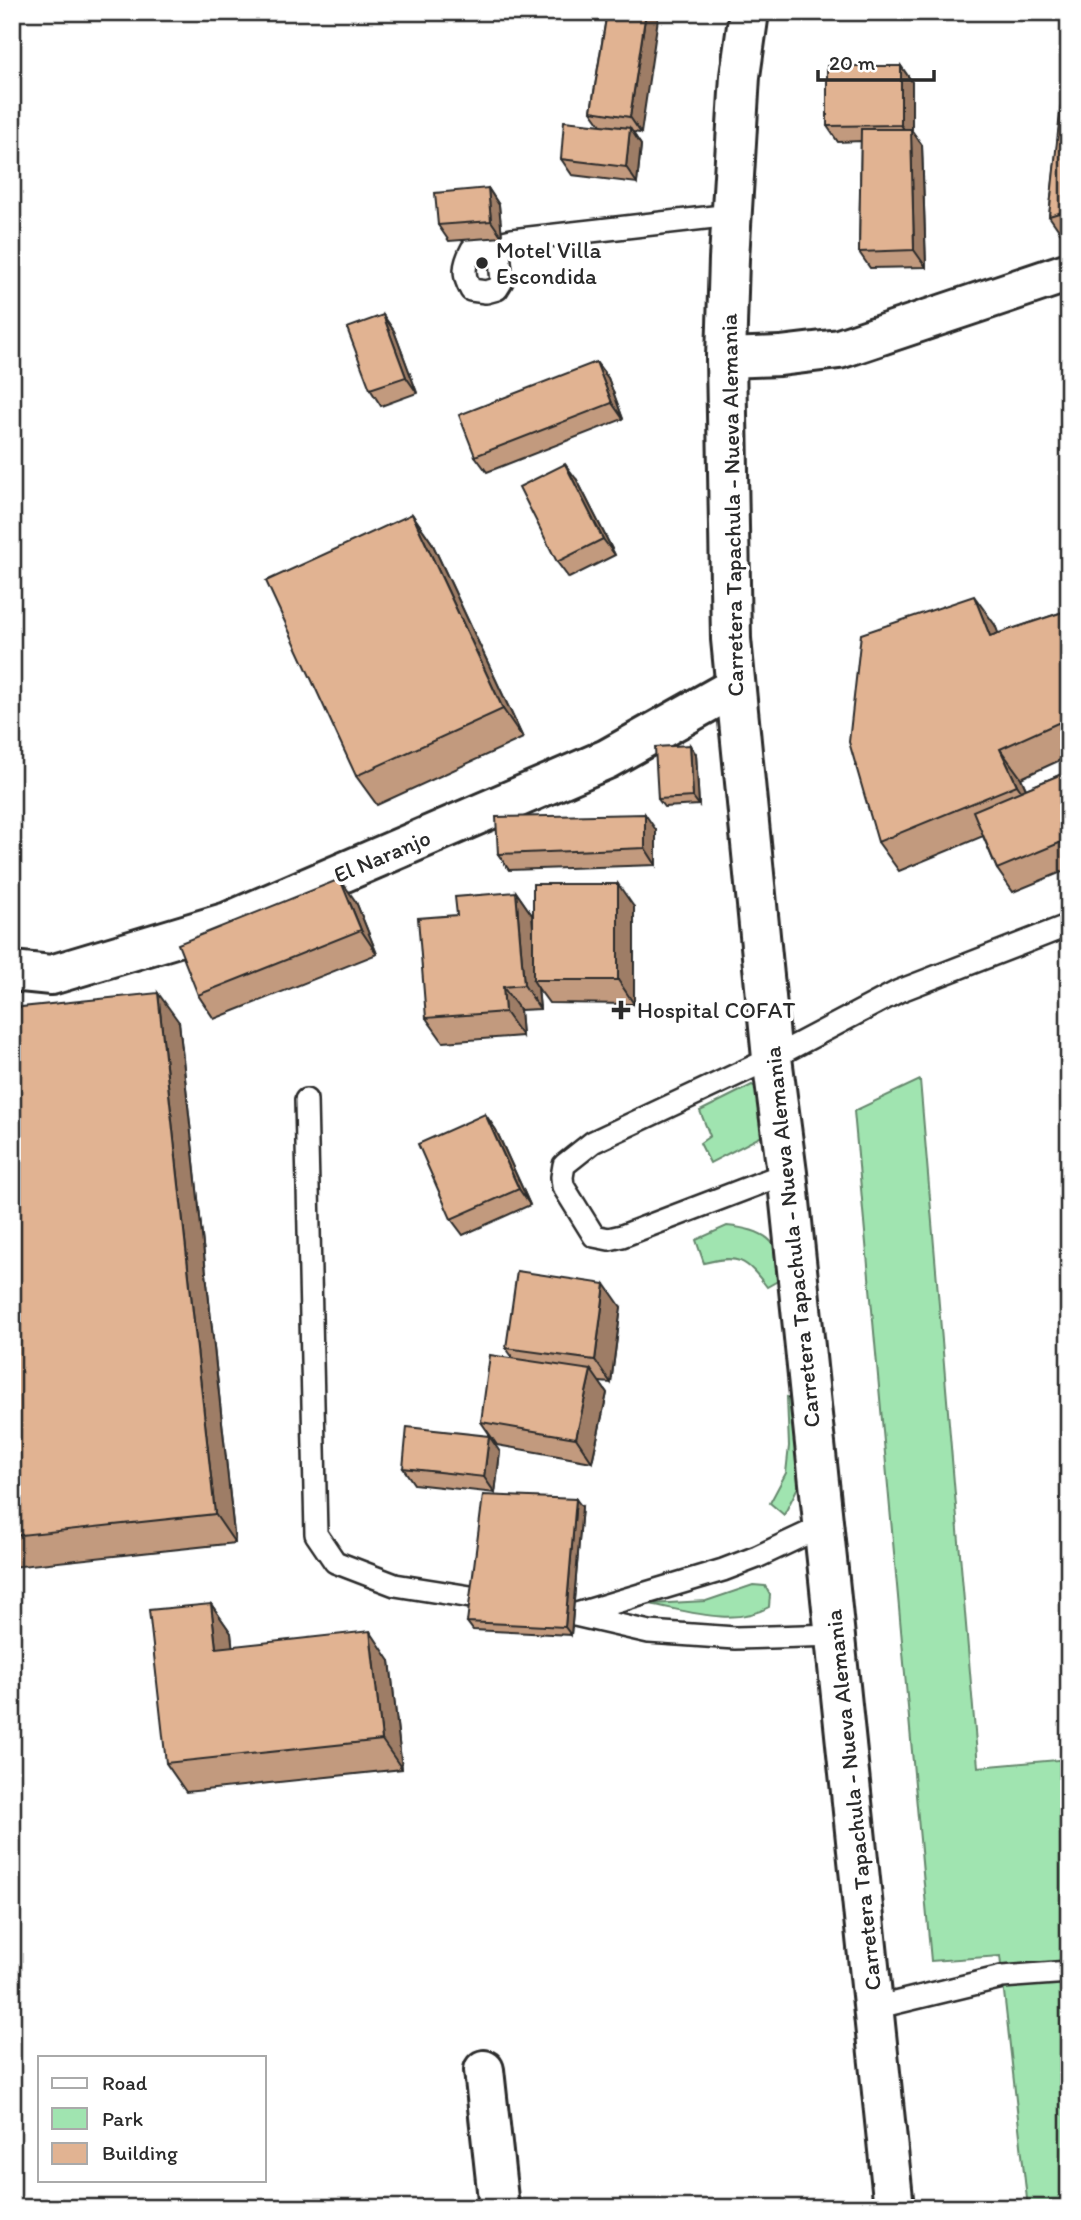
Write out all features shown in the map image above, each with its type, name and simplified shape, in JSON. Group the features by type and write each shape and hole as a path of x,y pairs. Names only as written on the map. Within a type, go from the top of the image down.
{"main road":[{"name":"Carretera Tapachula - Nueva Alemania","path":"749,12 740,76 726,358 731,639 772,1058 787,1174 836,1635 894,2208"},
{"path":"726,358 780,356 839,349 1069,272"},
{"name":"El Naranjo","path":"12,971 51,975 228,922 607,759 735,687"},
{"path":"484,2070 499,2208"}],"lane":[{"path":"498,242 731,215"},
{"path":"787,1174 608,1239 594,1236 563,1186 562,1177 564,1165 593,1142 772,1058 899,991 1069,925"},
{"path":"306,1100 316,1534 335,1562 395,1585 477,1598"},
{"path":"823,1527 723,1570 573,1615 649,1632 735,1639 836,1635"},
{"path":"874,2008 1002,1977 1069,1972"}],"green space":[{"path":"920,1080 978,1767 1069,1759 1069,2208 1028,2208 1000,1956 931,1961 854,1111"},
{"path":"752,1085 759,1089 766,1134 710,1163 700,1143 710,1136 700,1111"},
{"path":"727,1226 751,1230 768,1238 790,1274 767,1287 753,1270 740,1261 725,1259 704,1263 696,1240"},
{"path":"787,1397 804,1401 807,1456 798,1487 784,1515 770,1503 786,1473 789,1446"},
{"path":"753,1585 765,1586 770,1595 769,1607 741,1616 710,1616 650,1604 706,1601"}],"building":[{"path":"607,12 646,12 630,117 591,111"},
{"path":"1068,39 1069,210 1049,216"},
{"path":"827,66 901,66 901,125 827,126"},
{"path":"564,121 630,128 626,167 561,159"},
{"path":"861,129 911,129 914,250 859,252"},
{"path":"488,188 491,221 438,225 435,193"},
{"path":"383,315 406,377 370,389 347,328"},
{"path":"596,362 612,403 475,456 459,415"},
{"path":"565,464 603,539 557,562 519,487"},
{"path":"412,514 503,709 356,776 266,581"},
{"path":"974,596 990,636 1069,610 1069,718 1000,749 1017,785 878,842 849,742 861,634"},
{"path":"690,745 693,797 658,799 655,747"},
{"path":"1069,771 1069,839 997,869 973,811"},
{"path":"645,814 645,848 498,854 496,817"},
{"path":"340,879 361,930 198,995 178,944"},
{"path":"533,884 618,884 618,980 533,980"},
{"path":"516,892 524,985 503,987 505,1012 426,1018 418,918 457,915 455,897"},
{"path":"158,993 215,1514 12,1536 12,1008"},
{"path":"485,1114 519,1189 451,1219 418,1144"},
{"path":"517,1271 605,1284 595,1360 506,1348"},
{"path":"490,1355 591,1370 576,1438 481,1422"},
{"path":"407,1427 489,1436 484,1477 403,1468"},
{"path":"483,1495 576,1499 565,1627 467,1622"},
{"path":"211,1604 216,1648 370,1631 382,1740 166,1763 149,1610"}],"place":[{"name":"Motel Villa Escondida","path":"482,263"},
{"name":"Hospital COFAT","path":"621,1010"}]}
